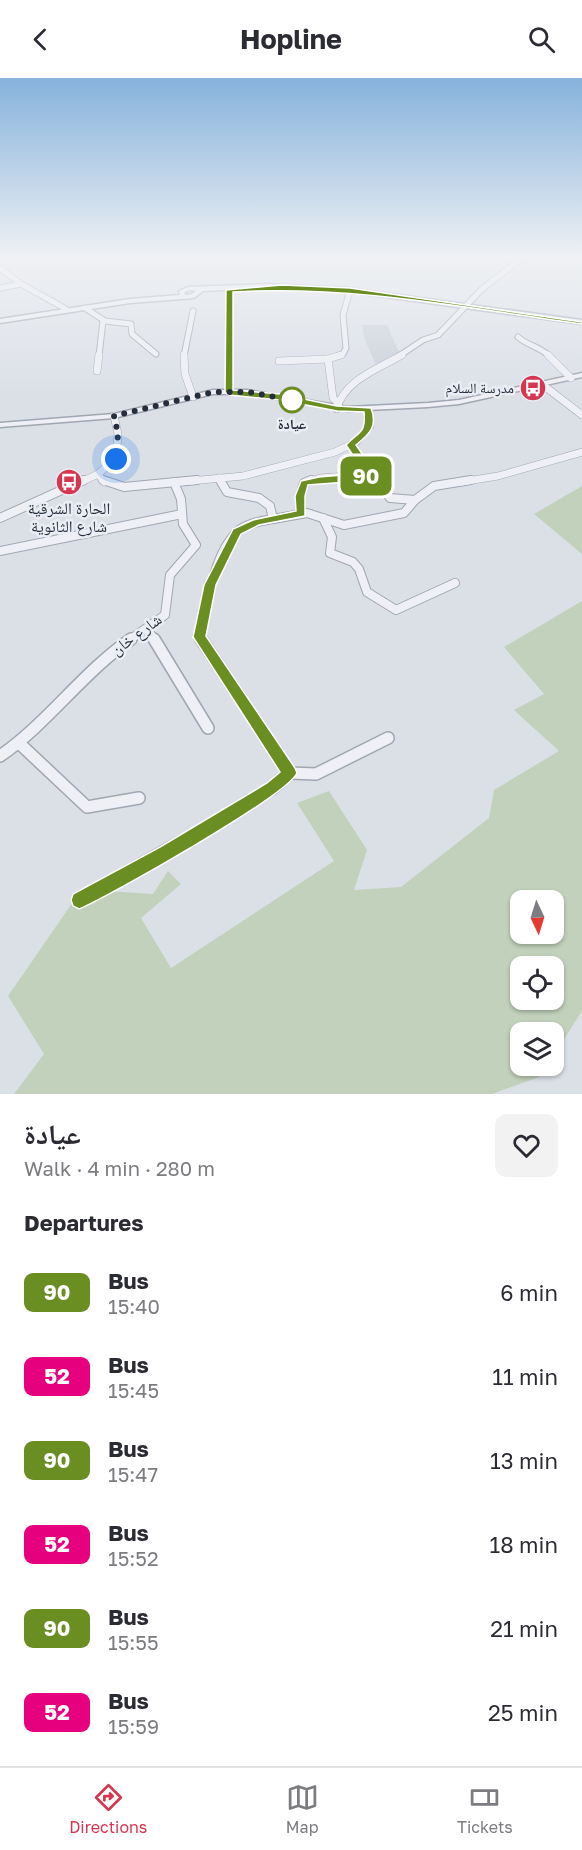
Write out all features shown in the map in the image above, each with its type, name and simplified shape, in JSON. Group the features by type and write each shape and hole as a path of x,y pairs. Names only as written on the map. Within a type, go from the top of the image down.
{"street":[{"path":"59,303 66,309"},
{"path":"0,320 107,303"},
{"path":"0,320 115,303"},
{"path":"229,303 229,392"},
{"path":"279,362 328,359 342,354 346,348 343,315 346,303"},
{"path":"454,303 581,321"},
{"path":"337,406 340,396 365,375 405,353 423,340 438,335 466,305"},
{"path":"85,308 103,320 131,324 132,334 156,354"},
{"path":"193,311 184,347 184,378 193,397"},
{"path":"98,371 103,320"},
{"path":"518,337 525,343 540,347 571,378"},
{"path":"328,359 333,398 337,406"},
{"path":"0,425 114,416 213,392 280,397 368,410 459,402 582,375"},
{"path":"543,385 582,415"},
{"path":"98,474 104,482 124,487 243,476 335,452 351,445 365,434 370,426 368,410"},
{"path":"0,518 98,474 116,459 118,434 114,416"},
{"path":"351,445 390,498 415,500"},
{"path":"290,773 200,637 210,585 237,532 256,522 307,513 344,525 404,513 415,500 434,486 498,476 582,452"},
{"path":"301,514 300,496 304,483 361,478 371,474"},
{"path":"219,478 227,492 259,498 270,506 273,519"},
{"name":"شارع خان","path":"0,756 19,742 105,657 165,615 170,574 196,544 183,524 181,499 174,482"},
{"path":"0,551 182,514"},
{"path":"322,518 332,537 330,553 353,560 359,565 367,592 396,610 455,583"},
{"path":"147,628 208,728"},
{"path":"79,900 166,852 273,788 290,773 316,774 388,738"},
{"path":"19,742 87,807 139,798"}],"shaded area":[{"path":"362,325 387,325 399,352 376,365 365,340"}],"green space":[{"path":"582,486 582,554 534,514"},
{"path":"582,601 582,1011 564,1039 564,1022 510,1022 510,1076 539,1077 492,1094 14,1094 44,1054 8,996 75,899 107,891 153,894 168,871 181,884 141,918 171,968 334,861 297,803 329,791 367,850 354,890 401,887 489,818 494,790 559,751 514,710 544,694 504,647"}],"bus line":[{"name":"90","path":"79,900 166,852 273,788 290,773 200,637 210,585 237,532 256,522 301,514 299,506 304,483 361,478 371,474 351,445 357,442 370,426 368,410 337,409 280,397 248,392 229,392 229,303"},
{"name":"90","path":"455,303 582,322"}],"place":[{"name":"مدرسة السلام","path":"533,388"},
{"name":"عيادة","path":"292,400"},
{"name":"الحارة الشرقية شارع الثانوية","path":"69,482"}],"route":[{"path":"116,459 118,434 114,416 213,392 248,392 292,400"}]}
